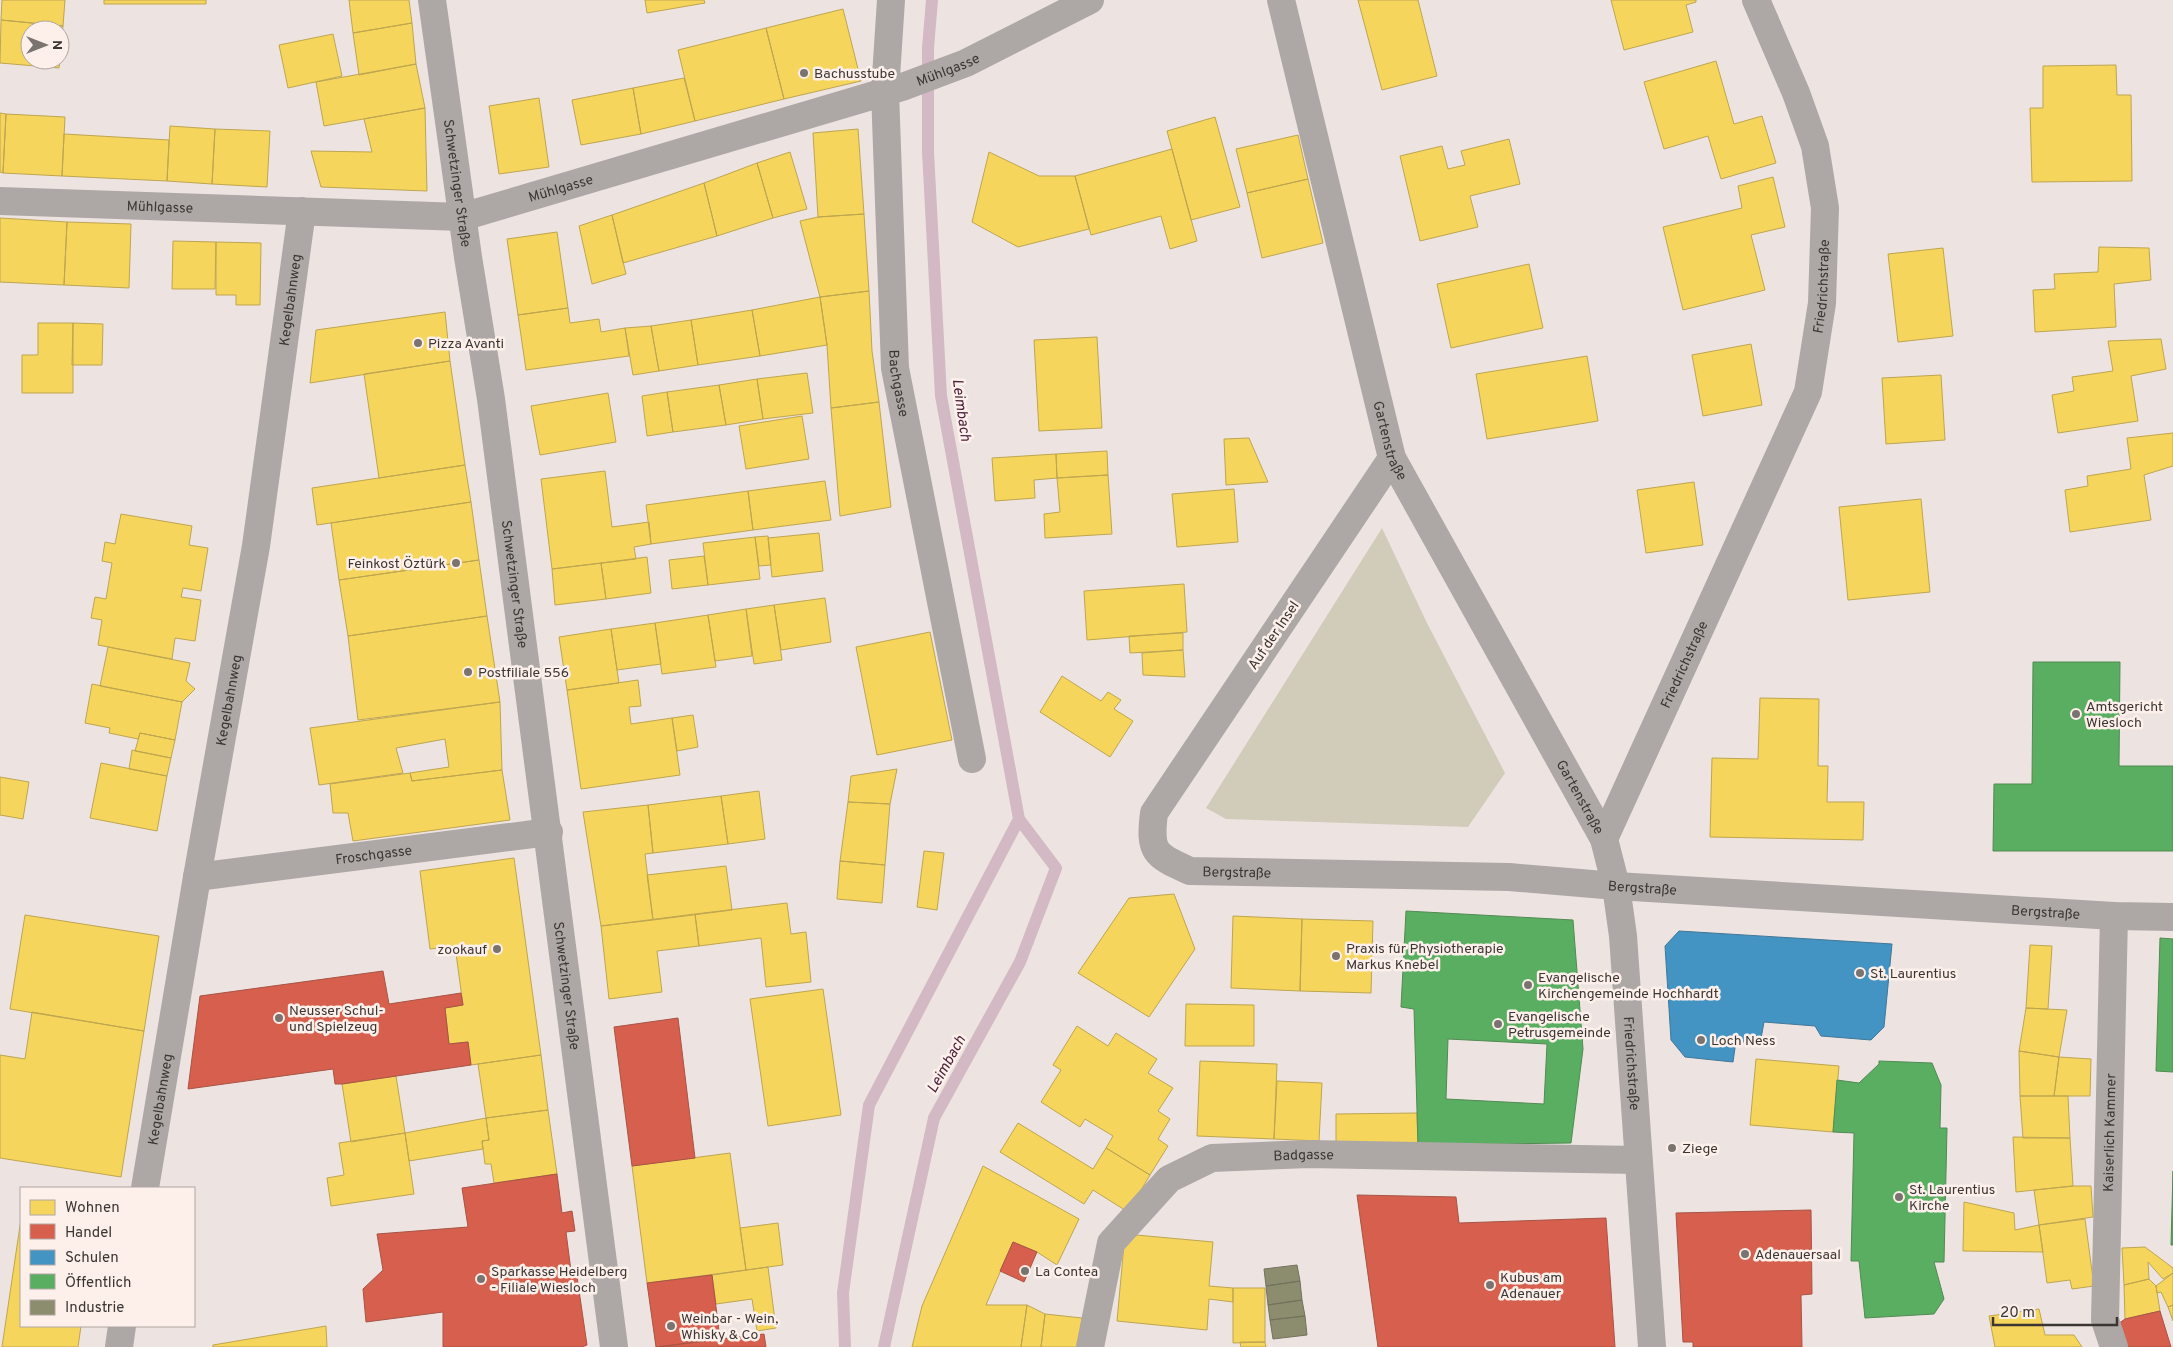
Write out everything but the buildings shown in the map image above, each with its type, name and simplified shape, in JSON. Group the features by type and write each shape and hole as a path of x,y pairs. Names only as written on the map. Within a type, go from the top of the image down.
{"street":[{"name":"Schwetzinger Straße","path":"432,0 462,217 491,399 549,832 614,1347"},
{"name":"Bachgasse","path":"891,0 895,89 895,368 972,759"},
{"name":"Mühlgasse","path":"0,201 462,217 895,89 966,62 1090,0"},
{"name":"Gartenstraße","path":"1281,0 1392,458 1604,839"},
{"name":"Friedrichstraße","path":"1652,1347 1637,1160 1623,936 1616,886 1604,839 1808,392 1822,302 1825,208 1815,146 1796,93 1756,0"},
{"name":"Kegelbahnweg","path":"145,1187 197,877 256,546 302,211"},
{"name":"Auf der Insel","path":"1154,813 1392,458"},
{"name":"Bergstraße","path":"1154,813 1151,835 1155,848 1163,859 1190,870 1509,877 1616,886 2114,916 2173,917"},
{"name":"Froschgasse","path":"197,877 549,832"},
{"name":"Kaiserlich Kammer","path":"2114,916 2105,1320 2114,1347"},
{"name":"Badgasse","path":"1090,1342 1111,1243 1169,1179 1212,1158 1309,1154 1637,1160"},
{"path":"119,1347 122,1327"}],"shaded area":[{"path":"1382,528 1427,623 1505,773 1468,827 1226,819 1206,808"}],"waterway":[{"name":"Leimbach","path":"845,1347 843,1293 869,1105 1019,819 941,396 928,152 928,48 932,0"},
{"name":"Leimbach","path":"884,1347 934,1118 1020,962 1056,868 1019,819"}],"place":[{"name":"Bachusstube","path":"804,73"},
{"name":"Pizza Avanti","path":"418,343"},
{"name":"Feinkost Öztürk","path":"456,563"},
{"name":"Postfiliale 556","path":"468,672"},
{"name":"Amtsgericht Wiesloch","path":"2076,714"},
{"name":"zookauf","path":"497,949"},
{"name":"Praxis für Physiotherapie Markus Knebel","path":"1336,956"},
{"name":"St. Laurentius","path":"1860,973"},
{"name":"Evangelische Kirchengemeinde Hochhardt","path":"1528,985"},
{"name":"Neusser Schul- und Spielzeug","path":"279,1018"},
{"name":"Evangelische Petrusgemeinde","path":"1498,1024"},
{"name":"Loch Ness","path":"1701,1040"},
{"name":"Ziege","path":"1672,1148"},
{"name":"St. Laurentius Kirche","path":"1899,1197"},
{"name":"Adenauersaal","path":"1745,1254"},
{"name":"La Contea","path":"1025,1271"},
{"name":"Sparkasse Heidelberg - Filiale Wiesloch","path":"481,1279"},
{"name":"Kubus am Adenauer","path":"1490,1285"},
{"name":"Weinbar - Wein, Whisky & Co","path":"671,1326"}]}
